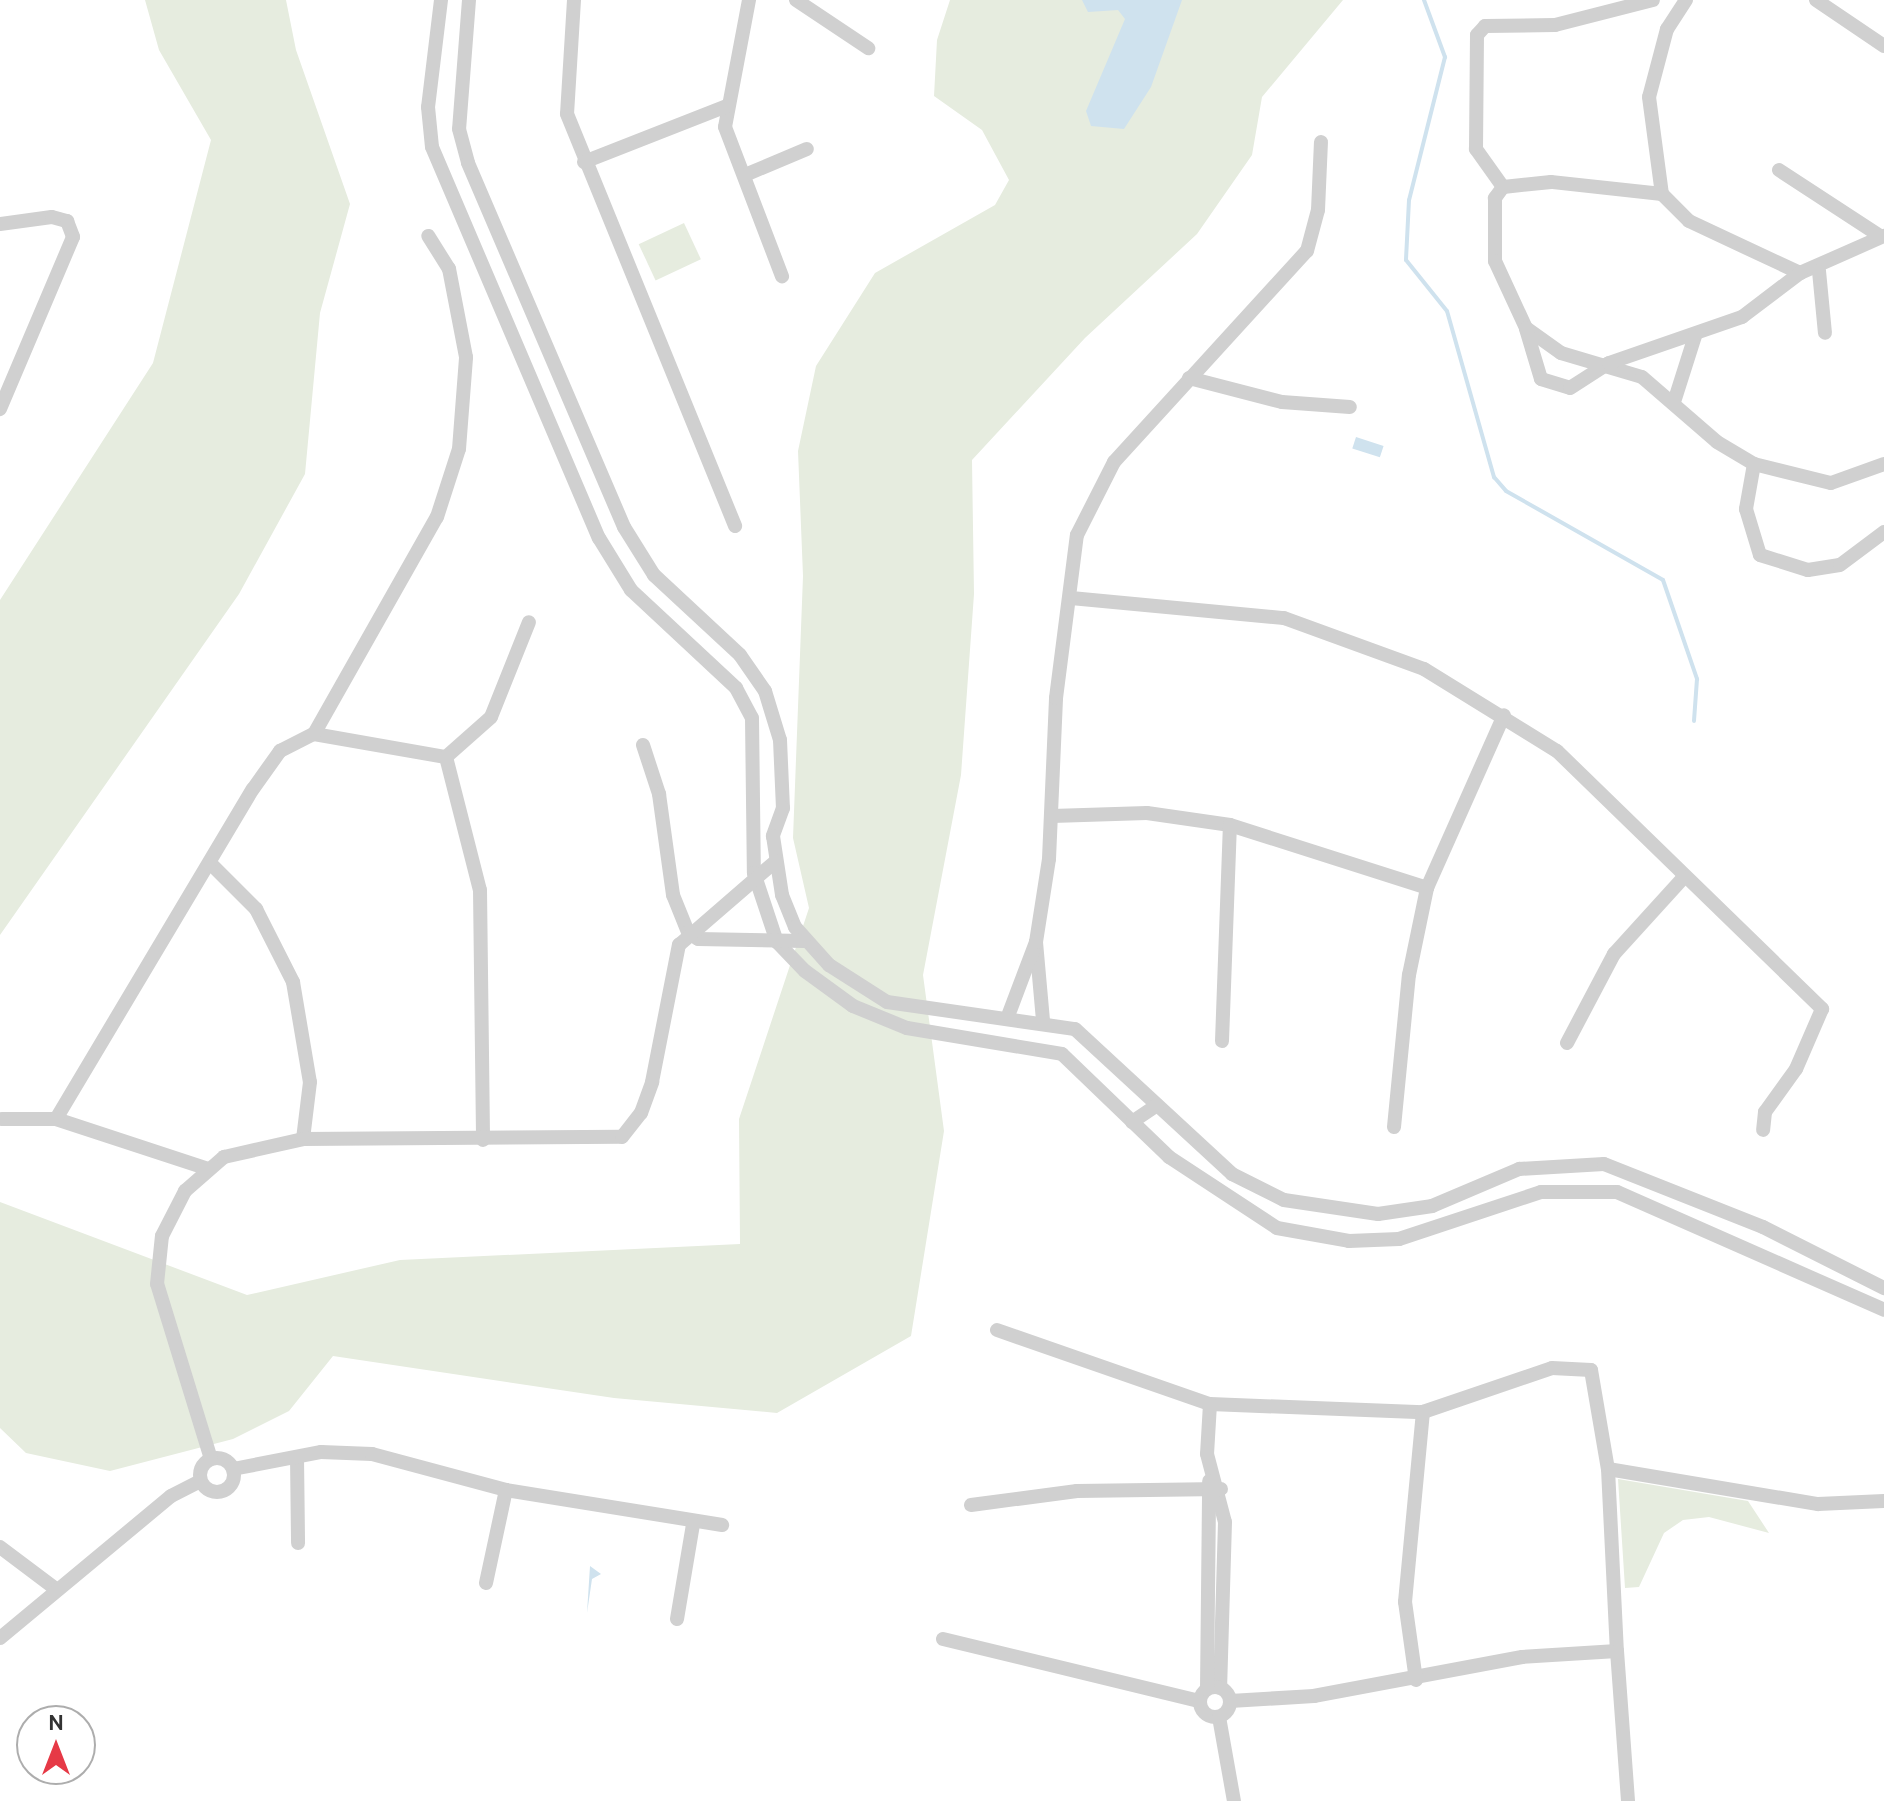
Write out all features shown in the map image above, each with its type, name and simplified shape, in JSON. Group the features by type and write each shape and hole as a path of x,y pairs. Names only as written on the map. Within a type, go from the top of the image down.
{"street":[{"path":"441,0 428,107 432,147 599,538 631,590 736,688 752,718 754,873 777,942 834,995 870,1015 1062,1054 1161,1148 1246,1214 1313,1237 1399,1239 1541,1192 1617,1192 1678,1215 1884,1310"},
{"path":"469,0 459,129 559,376 636,549 676,599 740,655 765,691 780,740 776,861 782,895 804,941 851,983 887,1002 1043,1021 1095,1043 1179,1127 1250,1186 1334,1212 1432,1206 1498,1174 1563,1164 1604,1164 1689,1195 1884,1288"},
{"path":"574,0 564,85 584,162 735,526"},
{"path":"749,0 725,127 782,276"},
{"path":"796,0 868,48"},
{"path":"1503,187 1476,149 1477,35 1485,26 1555,25 1653,0"},
{"path":"1686,0 1667,29 1649,97 1662,194 1689,221 1800,273 1819,271 1882,236 1779,170"},
{"path":"1816,0 1884,46"},
{"path":"584,162 727,106"},
{"path":"1043,1021 1036,942 1052,816 1056,698 1077,535 1114,462 1307,251 1318,210 1321,142"},
{"path":"745,175 807,149"},
{"path":"1662,194 1551,182 1503,187 1495,198 1495,261 1526,328 1534,367 1554,389 1585,382 1609,363 1695,336 1754,310 1800,273"},
{"path":"0,224 52,217 67,221 73,237 0,409"},
{"path":"56,1119 280,751 314,734 437,517 459,449 466,357 460,305 428,236"},
{"path":"1819,271 1825,333"},
{"path":"1526,328 1561,353 1609,363 1675,399 1717,442 1754,464 1831,483 1884,464"},
{"path":"1675,399 1695,336"},
{"path":"535,386 559,376"},
{"path":"1189,378 1282,402 1350,407"},
{"path":"1754,464 1746,509 1760,555 1808,570 1840,565 1884,532"},
{"path":"1071,598 1284,618 1424,669 1504,715 1603,789 1684,877 1822,1009 1796,1069 1765,1112 1763,1130"},
{"path":"446,757 491,717 529,622"},
{"path":"1394,1127 1409,975 1427,888 1504,715"},
{"path":"314,734 446,757"},
{"path":"643,745 659,794 673,895 688,932 698,939 804,941"},
{"path":"446,757 480,890 483,1140"},
{"path":"1052,816 1147,813 1230,825 1427,888"},
{"path":"1222,1041 1230,825"},
{"path":"0,1638 56,1589 200,1481 211,1459 157,1284 162,1236 185,1191 208,1169 244,1150 303,1139 587,1143 622,1137 633,1126 652,1082 679,945 688,932 741,893 754,873 776,861"},
{"path":"211,864 256,909 293,982 310,1082 303,1139"},
{"path":"1567,1043 1614,954 1684,877"},
{"path":"1008,1016 1036,942"},
{"path":"1132,1122 1157,1105"},
{"path":"2,1119 56,1119 208,1169"},
{"path":"1161,1148 1179,1127"},
{"path":"1678,1215 1689,1195"},
{"path":"997,1330 1210,1404 1423,1412 1579,1364 1598,1386 1608,1469 1628,1801"},
{"path":"1210,1404 1214,1489 1214,1695 1234,1801"},
{"path":"1416,1680 1405,1602 1423,1412"},
{"path":"211,1459 233,1469 297,1457 372,1454 506,1490 693,1524 722,1525"},
{"path":"297,1457 298,1543"},
{"path":"200,1481 223,1491 233,1469"},
{"path":"1608,1469 1818,1504 1884,1501"},
{"path":"971,1505 1077,1491 1214,1489"},
{"path":"486,1583 506,1490"},
{"path":"677,1619 693,1524"},
{"path":"0,1547 56,1589"},
{"path":"943,1639 1214,1695 1416,1680 1522,1657 1617,1651"},
{"path":"1214,1695 1205,1714 1219,1717"}],"shaded area":[{"path":"145,0 286,0 296,50 350,204 320,313 305,474 239,594 0,935 0,600 153,363 211,140 159,50"},
{"path":"950,0 1343,0 1262,97 1252,155 1197,234 1085,338 972,460 974,594 961,775 923,975 944,1131 911,1336 777,1413 614,1398 333,1356 289,1411 233,1439 110,1471 26,1453 0,1428 0,1202 247,1295 400,1260 740,1244 739,1119 809,908 793,838 803,576 798,451 816,366 875,273 995,205 1009,180 982,130 934,96 937,40"},
{"path":"684,223 701,259 656,280 639,244"},
{"path":"1618,1479 1748,1501 1769,1533 1709,1517 1683,1520 1664,1533 1639,1587 1625,1588"}],"water":[{"path":"1082,0 1182,0 1151,87 1124,129 1091,126 1086,111 1125,19 1118,10 1088,12"},
{"path":"1356,437 1384,446 1380,457 1352,448"},
{"path":"590,1566 601,1574 592,1579 587,1613"}],"waterway":[{"path":"1424,0 1445,57 1409,200 1406,260 1447,311 1494,477 1506,491 1663,580 1697,679 1694,721"}]}
